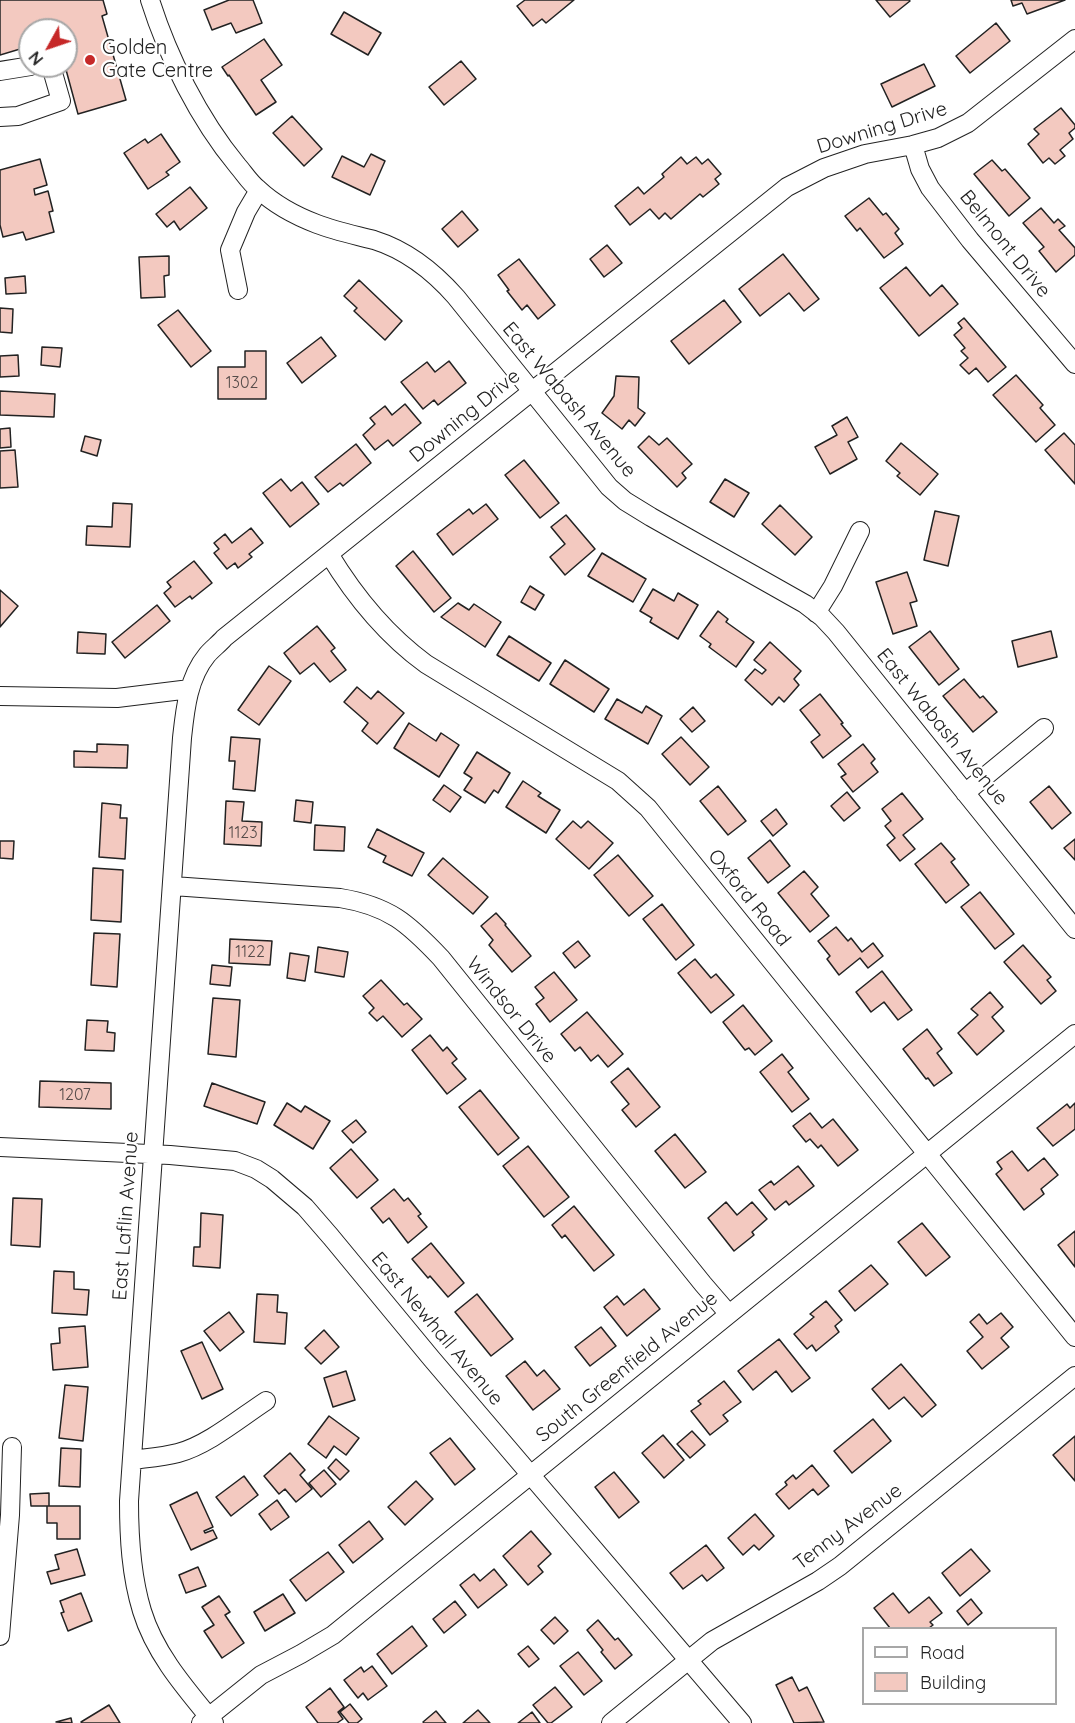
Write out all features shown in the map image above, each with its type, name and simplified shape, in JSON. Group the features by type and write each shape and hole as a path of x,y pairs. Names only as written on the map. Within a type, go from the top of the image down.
{"street":[{"name":"East Wabash Avenue","path":"150,0 158,24 209,129 259,190 298,216 318,225 396,249 427,269 456,297 609,487 625,501 651,517 805,604 816,613 836,632 1075,929"},
{"name":"Downing Drive","path":"190,689 207,655 224,638 787,187 824,168 865,154 938,138 968,123 1075,39"},
{"path":"0,71 18,68"},
{"path":"0,117 18,116 61,101 54,78"},
{"name":"Belmont Drive","path":"913,145 920,169 930,188 970,240 1075,364"},
{"path":"238,290 230,250 246,212 259,190"},
{"path":"816,613 833,586 860,531"},
{"name":"Oxford Road","path":"329,554 348,585 374,618 405,649 618,781 648,808 1075,1337"},
{"path":"0,696 117,698 190,689"},
{"name":"East Laflin Avenue","path":"190,689 182,738 152,1155 151,1198 129,1501 129,1544 142,1611 154,1641 208,1721"},
{"path":"966,793 1044,728"},
{"name":"Windsor Drive","path":"173,886 360,901 388,912 408,925 441,958 728,1313"},
{"name":"South Greenfield Avenue","path":"208,1721 261,1675 333,1635 1075,1034"},
{"name":"East Newhall Avenue","path":"0,1147 235,1161 256,1169 291,1193 331,1237 742,1723"},
{"name":"Tenny Avenue","path":"611,1723 712,1641 818,1581 840,1566 1075,1376"},
{"path":"132,1460 178,1453 195,1447 266,1401"},
{"path":"0,1636 10,1515 12,1447"}],"building":[{"name":"Golden Gate Centre","path":"0,0 103,0 107,14 102,16 126,100 78,114 68,78 78,78 78,18 18,18 18,50 0,55"},
{"path":"229,0 253,0 262,23 236,33 231,23 212,30 204,10"},
{"path":"525,0 574,0 546,23 542,19 533,26 517,6"},
{"path":"876,0 909,0 910,1 890,17"},
{"path":"1011,0 1065,0 1027,14 1022,3 1013,6"},
{"path":"344,12 381,33 368,55 331,34"},
{"path":"996,23 1010,41 970,73 956,56"},
{"path":"264,39 282,65 261,80 276,102 256,115 222,67"},
{"path":"461,61 476,79 444,105 429,87"},
{"path":"924,64 935,86 892,107 881,84"},
{"path":"1061,108 1075,125 1069,133 1073,139 1060,150 1065,156 1055,164 1049,158 1043,163 1028,144 1039,134 1034,129"},
{"path":"292,116 322,149 304,166 273,133"},
{"path":"161,134 180,162 166,172 169,175 148,189 124,153 145,139 148,143"},
{"path":"371,154 385,161 370,195 332,177 342,156 364,167"},
{"path":"681,157 687,164 696,157 702,164 708,159 721,174 715,179 719,184 703,197 700,194 671,219 665,213 659,219 650,209 630,225 615,206 638,187 644,194 664,177 662,174"},
{"path":"40,159 47,185 34,189 35,195 48,191 53,211 49,212 54,232 26,240 23,232 3,237 0,225 0,170"},
{"path":"992,160 1002,171 1005,169 1030,198 1009,216 974,174"},
{"path":"190,187 207,208 180,230 174,221 167,227 156,214"},
{"path":"869,198 899,229 895,233 903,244 884,258 860,228 857,231 845,216"},
{"path":"1041,208 1054,223 1058,219 1065,226 1059,230 1075,248 1075,255 1056,272 1039,251 1044,247 1023,223"},
{"path":"462,211 478,230 458,247 442,229"},
{"path":"607,245 622,263 604,277 590,259"},
{"path":"783,254 819,299 804,311 789,293 760,316 739,289"},
{"path":"169,256 169,275 164,276 165,297 141,298 139,257"},
{"path":"519,259 555,305 538,319 527,305 522,310 498,275"},
{"path":"906,267 930,296 942,285 958,304 919,336 880,288"},
{"path":"25,276 26,293 6,294 5,278"},
{"path":"359,280 402,321 385,340 354,311 357,308 344,296"},
{"path":"724,300 741,322 689,364 671,341"},
{"path":"0,308 13,309 12,333 0,332"},
{"path":"178,310 211,351 191,367 158,325"},
{"path":"964,318 1006,367 988,382 976,368 969,374 960,365 968,358 961,351 965,348 954,335 962,328 958,323"},
{"path":"321,337 336,356 302,383 287,363"},
{"path":"42,347 62,348 60,367 41,365"},
{"path":"245,351 266,351 266,399 218,399 218,367 245,367"},
{"path":"18,355 19,376 0,377 0,356"},
{"path":"449,361 466,383 438,405 434,400 423,409 401,382 427,362 435,372"},
{"path":"1016,375 1043,405 1040,408 1055,425 1036,442 993,395"},
{"path":"616,376 639,377 638,408 645,413 635,426 629,420 622,429 602,413 614,396"},
{"path":"0,391 55,394 54,417 0,415"},
{"path":"405,404 421,423 393,446 388,440 375,450 363,435 375,424 370,418 385,406 392,415"},
{"path":"847,417 858,437 848,442 857,459 830,474 815,447 837,435 832,426"},
{"path":"10,428 11,447 0,448 0,429"},
{"path":"1064,433 1075,445 1075,484 1045,450"},
{"path":"85,436 101,440 97,456 81,451"},
{"path":"649,436 659,445 667,438 692,464 682,473 686,478 677,487 638,447"},
{"path":"901,443 938,474 920,495 897,476 900,473 886,461"},
{"path":"356,444 371,463 343,486 340,483 328,492 315,477"},
{"path":"15,450 18,487 0,488 0,451"},
{"path":"524,460 559,503 540,518 505,475"},
{"path":"281,479 291,491 302,482 319,504 290,527 263,493"},
{"path":"725,479 749,493 734,517 710,502"},
{"path":"113,503 132,504 130,547 86,545 87,526 112,527"},
{"path":"486,504 498,519 453,555 437,534 469,509 473,514"},
{"path":"780,505 812,537 795,555 762,524"},
{"path":"935,511 959,516 948,566 924,560"},
{"path":"566,515 595,549 565,575 550,557 565,544 551,527"},
{"path":"251,528 263,543 249,554 252,557 238,568 235,563 227,569 214,553 219,549 214,543 225,534 232,543"},
{"path":"413,551 451,598 434,612 396,566"},
{"path":"602,553 646,579 633,602 588,576"},
{"path":"194,561 212,583 192,599 190,596 175,607 164,593 171,587 167,582"},
{"path":"907,572 917,601 910,603 917,626 893,634 876,582"},
{"path":"530,586 544,595 535,610 521,602"},
{"path":"653,589 674,601 678,593 698,605 678,639 650,622 652,618 640,611"},
{"path":"0,590 18,606 0,627"},
{"path":"458,603 469,610 474,604 501,622 485,647 441,617"},
{"path":"157,605 170,621 125,658 112,642"},
{"path":"718,611 728,619 726,622 754,642 736,667 709,647 711,644 700,636"},
{"path":"317,626 335,648 331,651 346,670 330,682 314,663 300,674 284,653"},
{"path":"930,631 959,669 939,685 909,647"},
{"path":"1051,631 1057,657 1018,667 1012,641"},
{"path":"78,632 106,634 105,654 77,653"},
{"path":"509,636 551,663 539,681 497,655"},
{"path":"770,642 801,671 794,679 799,685 784,702 779,697 772,705 745,680 755,669 762,674 766,670 754,660"},
{"path":"565,660 609,689 594,712 550,684"},
{"path":"269,666 291,681 259,725 238,710"},
{"path":"964,679 980,698 983,696 997,712 973,732 943,696"},
{"path":"357,687 371,699 378,691 404,713 377,744 362,731 368,723 344,702"},
{"path":"820,694 851,736 823,758 811,742 820,735 800,710"},
{"path":"617,699 642,713 646,706 662,716 648,744 605,719"},
{"path":"693,707 705,721 692,732 680,719"},
{"path":"409,723 436,741 441,733 459,745 439,777 394,748"},
{"path":"231,737 260,739 255,791 233,789 235,761 229,761"},
{"path":"681,737 709,767 690,785 662,754"},
{"path":"97,744 128,745 127,768 74,767 74,751 97,752"},
{"path":"863,744 875,759 871,763 878,772 853,792 841,777 846,774 838,764"},
{"path":"477,752 510,773 498,793 494,790 485,803 464,790 472,778 464,773"},
{"path":"523,781 541,793 538,796 560,810 546,833 506,807"},
{"path":"444,785 461,797 450,812 433,800"},
{"path":"718,786 746,821 728,835 700,801"},
{"path":"1049,786 1071,813 1052,829 1030,802"},
{"path":"847,792 860,808 844,821 831,806"},
{"path":"902,793 923,819 903,835 915,849 900,861 887,845 895,838 885,826 891,821 882,809"},
{"path":"296,800 313,802 311,823 294,821"},
{"path":"226,801 244,802 242,821 262,822 261,846 224,844"},
{"path":"102,803 121,805 120,818 127,818 125,859 99,857"},
{"path":"776,809 787,824 773,836 761,821"},
{"path":"573,821 581,828 588,821 613,843 589,869 556,839"},
{"path":"315,825 345,827 344,851 314,850"},
{"path":"377,829 424,853 412,876 383,862 386,856 368,847"},
{"path":"1075,839 1075,860 1064,848"},
{"path":"770,840 790,866 768,883 748,858"},
{"path":"0,841 14,841 13,859 0,858"},
{"path":"941,843 955,859 951,862 969,885 946,903 915,864"},
{"path":"618,855 653,896 629,916 594,875"},
{"path":"443,858 488,897 473,914 428,875"},
{"path":"93,868 123,870 121,922 91,920"},
{"path":"804,871 818,887 811,894 829,916 810,932 778,893"},
{"path":"980,892 1014,934 995,949 961,907"},
{"path":"662,904 694,945 676,960 643,919"},
{"path":"496,913 531,956 512,972 489,945 493,940 481,926"},
{"path":"836,927 848,941 851,938 862,952 873,943 883,956 868,968 860,958 839,975 827,959 830,956 818,941"},
{"path":"94,933 120,934 117,987 91,985"},
{"path":"230,939 272,941 270,965 229,963"},
{"path":"578,941 590,956 575,968 563,953"},
{"path":"1023,945 1051,977 1047,980 1056,991 1041,1004 1004,962"},
{"path":"318,947 348,952 344,977 315,972"},
{"path":"290,953 309,956 305,981 287,978"},
{"path":"695,959 711,978 716,974 734,995 711,1013 678,973"},
{"path":"212,965 232,967 230,986 210,984"},
{"path":"882,971 912,1010 898,1020 884,1002 871,1012 856,992"},
{"path":"554,972 577,1000 550,1022 536,1004 544,998 535,987"},
{"path":"381,980 404,1005 407,1003 422,1019 402,1037 383,1016 377,1021 369,1013 374,1008 363,996"},
{"path":"990,992 1003,1007 992,1017 1004,1031 977,1055 958,1033 978,1015 971,1009"},
{"path":"213,998 240,1000 236,1057 208,1054"},
{"path":"743,1005 772,1041 755,1055 749,1048 745,1050 723,1022"},
{"path":"587,1012 623,1054 608,1067 598,1055 591,1061 580,1047 575,1051 561,1034"},
{"path":"87,1020 108,1021 107,1032 115,1033 114,1051 85,1050"},
{"path":"927,1029 942,1049 937,1053 952,1073 934,1086 903,1049"},
{"path":"430,1035 443,1051 447,1047 457,1059 452,1063 466,1079 447,1094 412,1050"},
{"path":"782,1054 793,1068 788,1072 809,1099 792,1112 760,1072"},
{"path":"628,1068 660,1107 636,1127 622,1110 629,1104 611,1082"},
{"path":"40,1081 111,1083 111,1109 39,1107"},
{"path":"212,1083 265,1102 257,1124 204,1106"},
{"path":"480,1090 519,1138 498,1155 459,1107"},
{"path":"287,1103 301,1112 305,1106 330,1121 313,1149 274,1125"},
{"path":"1075,1103 1075,1129 1053,1146 1037,1128 1067,1104 1070,1108"},
{"path":"810,1113 822,1128 833,1119 858,1150 838,1166 821,1145 818,1148 810,1139 806,1142 793,1126"},
{"path":"356,1120 366,1132 353,1143 342,1131"},
{"path":"675,1134 706,1172 685,1188 655,1151"},
{"path":"528,1146 569,1197 544,1217 503,1166"},
{"path":"351,1149 378,1180 357,1198 330,1168"},
{"path":"1012,1151 1028,1171 1044,1158 1058,1175 1041,1189 1044,1194 1024,1210 996,1174 1002,1169 997,1162"},
{"path":"798,1166 814,1186 789,1205 786,1201 775,1210 759,1190 771,1181 774,1185"},
{"path":"394,1189 404,1201 408,1198 421,1214 418,1216 427,1227 408,1243 389,1218 383,1223 371,1208"},
{"path":"13,1198 42,1199 40,1247 11,1245"},
{"path":"726,1202 737,1215 752,1202 767,1219 752,1232 754,1235 734,1251 708,1218"},
{"path":"574,1206 614,1255 594,1271 565,1235 562,1238 552,1225"},
{"path":"201,1213 223,1215 220,1268 193,1266 194,1247 200,1247"},
{"path":"922,1223 950,1257 926,1276 898,1242"},
{"path":"1075,1231 1075,1267 1058,1245"},
{"path":"431,1243 464,1283 448,1297 412,1259"},
{"path":"871,1265 888,1284 855,1311 839,1291"},
{"path":"54,1271 74,1272 74,1289 89,1290 87,1315 52,1313"},
{"path":"644,1289 660,1309 627,1336 604,1307 617,1296 624,1305"},
{"path":"257,1294 278,1295 277,1312 287,1313 285,1344 254,1342"},
{"path":"477,1294 513,1339 491,1356 455,1312"},
{"path":"826,1301 842,1320 835,1326 839,1332 816,1351 812,1345 807,1349 794,1334 814,1317 810,1314"},
{"path":"229,1312 244,1332 220,1351 204,1331"},
{"path":"1001,1313 1013,1327 1001,1338 1009,1347 982,1369 967,1351 983,1337 970,1322 979,1314 987,1324"},
{"path":"85,1326 88,1367 53,1370 51,1344 60,1343 59,1328"},
{"path":"601,1327 616,1346 590,1366 575,1347"},
{"path":"324,1330 339,1347 321,1364 305,1348"},
{"path":"779,1339 810,1378 792,1392 776,1371 753,1390 738,1371"},
{"path":"202,1342 223,1389 202,1399 181,1351"},
{"path":"525,1361 537,1376 544,1370 560,1389 533,1410 506,1376"},
{"path":"901,1364 936,1405 922,1417 904,1397 889,1409 872,1389"},
{"path":"346,1371 355,1400 333,1407 324,1378"},
{"path":"724,1381 741,1402 723,1415 728,1421 710,1435 691,1411 701,1404 698,1401"},
{"path":"65,1385 88,1387 83,1441 59,1438"},
{"path":"329,1416 359,1438 346,1455 334,1446 326,1458 308,1444"},
{"path":"873,1419 891,1441 852,1473 834,1451"},
{"path":"692,1431 705,1445 690,1458 677,1444"},
{"path":"663,1435 684,1460 664,1478 642,1453"},
{"path":"1075,1436 1075,1481 1053,1455"},
{"path":"450,1438 475,1469 455,1485 430,1453"},
{"path":"61,1448 81,1449 80,1487 59,1486"},
{"path":"290,1453 305,1470 300,1475 312,1489 296,1502 285,1489 279,1494 264,1476"},
{"path":"336,1459 349,1471 340,1480 328,1468"},
{"path":"812,1465 829,1486 818,1495 813,1489 789,1509 776,1494 787,1485 785,1482 793,1475 796,1479"},
{"path":"324,1470 336,1484 321,1497 309,1483"},
{"path":"614,1472 639,1502 619,1518 595,1487"},
{"path":"244,1476 258,1495 231,1516 216,1497"},
{"path":"416,1481 433,1499 405,1525 388,1507"},
{"path":"197,1492 213,1527 204,1531 205,1533 213,1530 217,1538 191,1550 170,1505"},
{"path":"49,1493 49,1506 31,1506 30,1494"},
{"path":"277,1500 289,1517 271,1530 259,1514"},
{"path":"47,1506 80,1506 80,1539 57,1539 57,1523 47,1523"},
{"path":"755,1514 774,1536 759,1550 754,1545 743,1555 728,1538"},
{"path":"369,1521 383,1539 353,1563 339,1545"},
{"path":"531,1531 551,1554 538,1566 543,1572 528,1585 503,1556"},
{"path":"706,1545 724,1568 707,1581 702,1575 683,1589 670,1573"},
{"path":"77,1549 85,1575 51,1584 47,1572 59,1569 55,1555"},
{"path":"971,1549 990,1571 960,1596 942,1573"},
{"path":"328,1552 344,1572 306,1601 290,1580"},
{"path":"198,1567 206,1586 186,1593 179,1575"},
{"path":"494,1569 507,1585 478,1608 460,1585 474,1574 480,1581"},
{"path":"81,1593 92,1621 68,1631 61,1613 64,1612 60,1601"},
{"path":"893,1593 909,1613 929,1597 942,1613 930,1622 933,1625 930,1627 889,1627 874,1608"},
{"path":"283,1594 295,1613 265,1631 254,1612"},
{"path":"219,1596 230,1612 225,1615 244,1643 222,1658 204,1631 214,1625 202,1607"},
{"path":"971,1599 982,1613 968,1625 957,1611"},
{"path":"455,1601 466,1615 444,1633 433,1619"},
{"path":"555,1617 568,1631 554,1644 541,1630"},
{"path":"598,1620 615,1640 618,1638 632,1655 615,1669 587,1630"},
{"path":"412,1626 427,1646 392,1674 377,1654"},
{"path":"528,1646 539,1659 529,1667 518,1654"},
{"path":"578,1652 602,1681 584,1695 560,1666"},
{"path":"372,1666 387,1686 368,1700 363,1693 358,1698 344,1680 361,1667 364,1672"},
{"path":"792,1677 799,1691 807,1687 824,1722 794,1723 776,1685"},
{"path":"555,1687 572,1707 548,1723 533,1705"},
{"path":"330,1688 344,1707 338,1712 343,1719 337,1723 318,1723 306,1707"},
{"path":"350,1704 362,1719 357,1723 349,1723 340,1712"},
{"path":"109,1705 120,1723 81,1722"},
{"path":"478,1710 490,1723 463,1723"},
{"path":"436,1711 446,1723 423,1722"},
{"path":"532,1712 540,1723 518,1723"},
{"path":"71,1718 72,1723 56,1722"}],"place":[{"name":"Golden Gate Centre","path":"90,60"}]}
